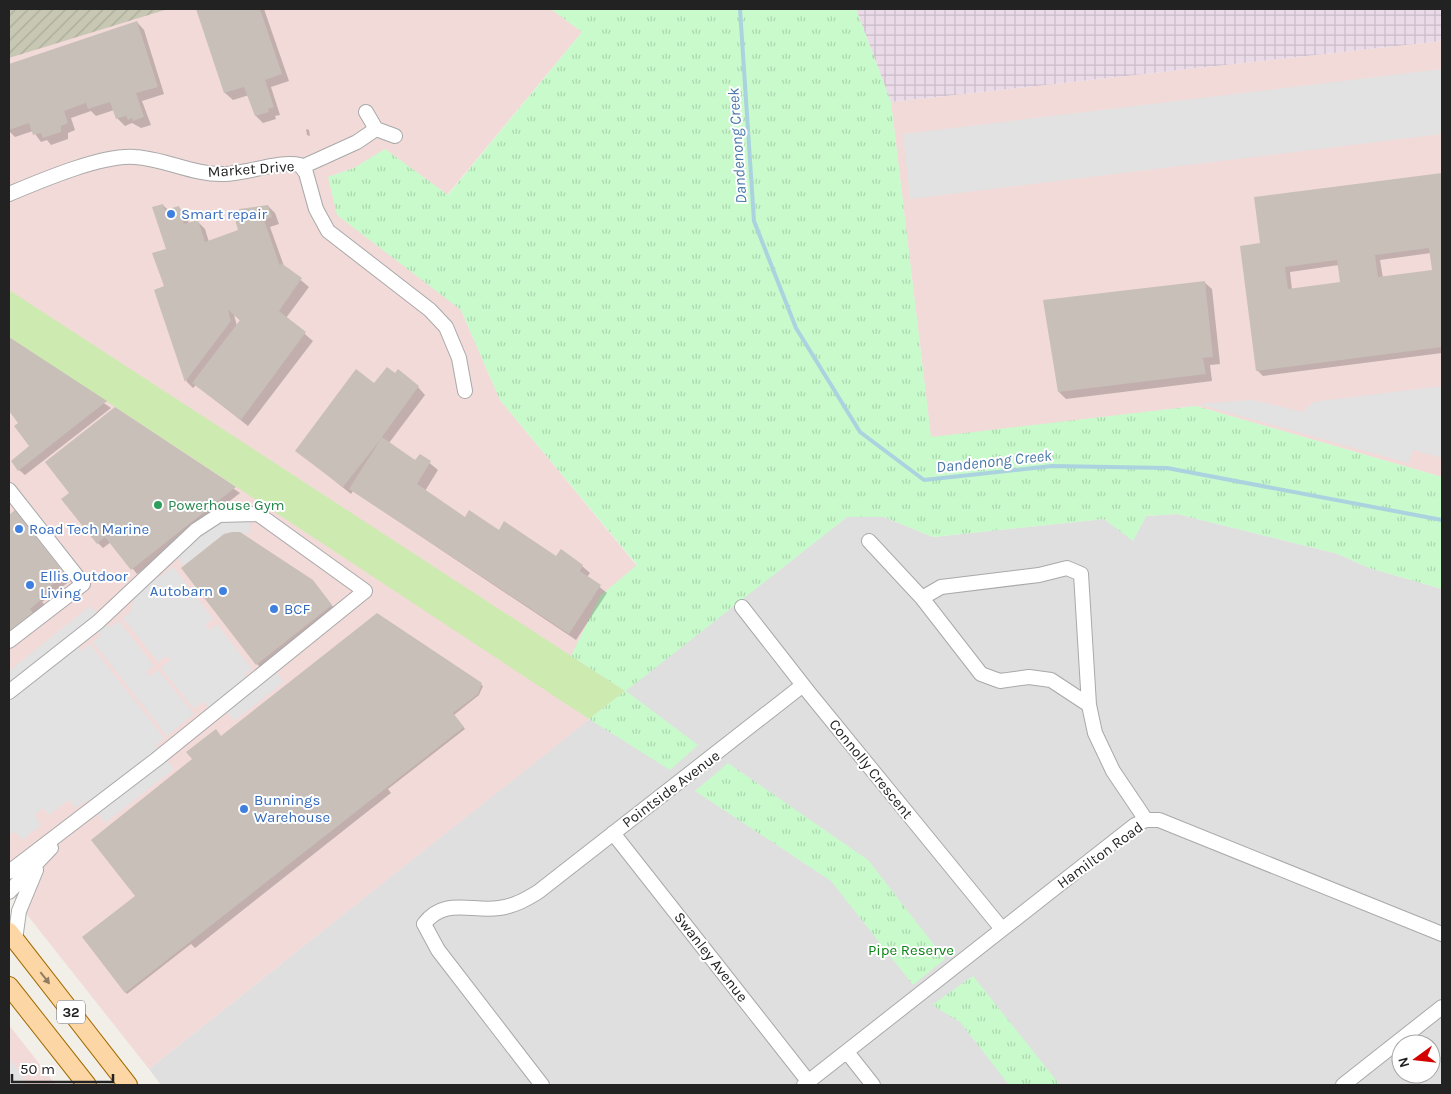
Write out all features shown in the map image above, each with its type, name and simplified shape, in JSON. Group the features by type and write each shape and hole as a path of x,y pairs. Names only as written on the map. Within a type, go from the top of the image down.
{"main road":[{"name":"32","path":"12,936 128,1085"},
{"name":"32","path":"9,986 87,1085"}],"street":[{"path":"366,112 376,129 395,136"},
{"path":"302,167 357,142 376,129"},
{"name":"Market Drive","path":"9,194 99,162 126,156 149,159 209,174 227,174 291,164 302,167 308,179 316,209 326,229 430,310 446,327 459,358 465,391"},
{"path":"9,641 83,584 10,495"},
{"path":"9,692 98,622 196,530 220,515 258,514 365,591 70,827 12,867"},
{"path":"870,541 922,598 981,674 1000,681 1029,676 1050,680 1089,705"},
{"path":"922,598 941,586 1038,575 1067,568 1081,574 1089,705 1095,733 1113,771 1146,820"},
{"name":"Connolly Crescent","path":"742,607 803,686 1002,929"},
{"name":"Pointside Avenue","path":"542,1085 438,950 424,924 432,913 453,907 498,908 520,903 538,892 803,686"},
{"name":"Hamilton Road","path":"806,1083 1135,825 1146,820 1159,820 1442,934"},
{"path":"9,892 70,827"},
{"name":"Swanley Avenue","path":"613,833 806,1083"},
{"path":"12,936 19,911 43,856"},
{"path":"1343,1085 1442,1007"},
{"path":"847,1052 873,1085"}],"shaded area":[{"path":"9,9 551,9 582,32 447,195 385,149 354,168 328,177 461,310 500,400 637,566 600,596 625,691 149,1069 9,892"},
{"path":"9,9 168,9 9,58"},
{"path":"856,9 1442,9 1442,41 891,102"},
{"path":"1442,41 1442,477 1196,406 931,438 891,102"},
{"path":"1442,69 1442,134 910,199 903,134"},
{"path":"1442,386 1442,458 1413,450 1408,463 1198,404 1253,400 1303,412 1313,402"},
{"path":"249,507 249,534 232,532 224,534 184,566 168,544 212,510"},
{"path":"1177,514 1338,554 1369,568 1442,589 1442,1085 161,1085 149,1069 589,719 847,517 884,517 933,537 1104,519 1133,540 1146,516"},
{"path":"173,567 213,619 205,625 209,630 217,624 252,669 245,674 247,677 267,661 284,682 234,721 218,700 209,708 203,701 194,709 161,668 170,660 167,656 158,662 123,618 131,611 135,594"},
{"path":"90,606 110,627 119,621 154,666 146,672 150,676 158,670 194,714 167,736 93,642 101,635 98,632 78,648 81,651 90,644 164,738 156,745 174,769 105,823 87,800 76,808 69,800 49,815 43,808 35,815 41,825 22,840 15,831 9,836 9,671"},
{"path":"9,1025 56,1085 9,1085"},
{"path":"9,1058 22,1076 26,1085 9,1085"}],"green space":[{"path":"551,9 856,9 891,102 931,437 1196,406 1442,477 1442,589 1369,568 1338,554 1177,514 1146,516 1133,541 1104,519 933,537 884,517 847,517 626,691 698,745 670,770 589,719 625,691 571,656 600,596 637,565 500,400 461,310 337,215 328,177 354,168 385,149 448,195 582,32"},
{"path":"9,290 625,691 589,719 9,337"},
{"name":"Pipe Reserve","path":"728,763 868,860 945,959 913,985 831,881 695,791"},
{"name":"Pipe Reserve","path":"973,976 1060,1085 1009,1085 960,1022 932,1005"}],"building":[{"path":"196,9 260,9 282,74 265,80 274,107 268,109 269,112 255,116 244,87 224,93"},
{"path":"137,21 158,87 136,93 144,117 133,121 132,118 128,120 126,116 116,119 110,102 88,109 86,103 64,111 68,123 61,126 61,132 43,138 41,133 33,135 29,123 9,130 9,64"},
{"path":"1442,173 1442,347 1256,371 1240,246 1260,243 1254,197","holes":["1429,248 1432,270 1378,277 1375,255","1337,260 1340,282 1288,289 1285,267"]},
{"path":"163,204 165,210 179,206 184,224 198,220 205,242 238,230 233,213 240,211 239,209 268,205 272,217 264,220 280,266 281,263 302,278 279,311 306,332 241,420 192,383 240,320 228,310 231,321 185,382 154,290 164,286 152,253 166,249 152,207"},
{"path":"1205,281 1213,357 1203,358 1206,374 1058,392 1043,300"},
{"path":"9,337 107,401 18,471 11,461 29,446 14,426 18,423 9,411"},
{"path":"387,367 395,373 398,369 419,386 382,437 415,460 420,454 431,461 417,484 465,517 469,510 499,530 504,521 556,556 561,549 583,565 580,571 601,585 569,634 349,489 381,439 343,487 295,451 356,369 374,383"},
{"path":"115,407 236,487 131,570 105,537 97,544 61,499 69,493 45,462"},
{"name":"Ellis Outdoor Living","path":"15,510 65,575 38,596 41,600 30,609 33,613 9,632 9,515"},
{"path":"240,532 313,580 332,605 256,665 181,568 224,534"},
{"name":"Bunnings Warehouse","path":"377,613 482,683 478,694 453,713 464,727 125,993 82,937 135,896 91,840 192,759 186,752 216,729 221,736"}],"waterway":[{"name":"Dandenong Creek","path":"740,9 754,221 796,328 860,432 924,480 1052,466 1167,468 1442,520"}],"place":[{"name":"Smart repair","path":"171,214"},
{"name":"Powerhouse Gym","path":"158,505"},
{"name":"Road Tech Marine","path":"19,529"},
{"name":"Ellis Outdoor Living","path":"30,585"},
{"name":"Autobarn","path":"223,591"},
{"name":"BCF","path":"274,609"},
{"name":"Bunnings Warehouse","path":"244,809"}]}
